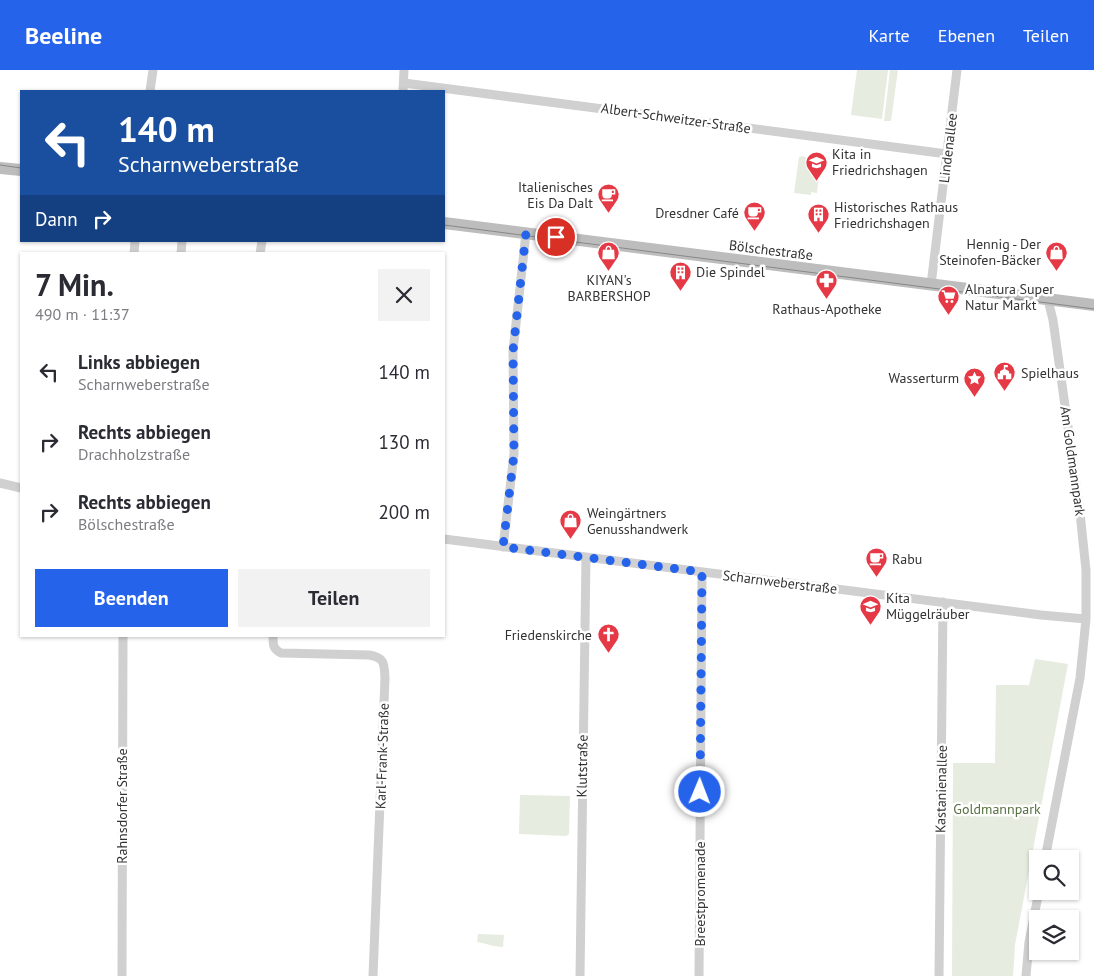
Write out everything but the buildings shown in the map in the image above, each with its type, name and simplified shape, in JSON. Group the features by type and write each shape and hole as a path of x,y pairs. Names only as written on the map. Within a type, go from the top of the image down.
{"street":[{"path":"150,90 153,70"},
{"path":"404,70 404,87"},
{"name":"Lindenallee","path":"931,285 957,70"},
{"name":"Albert-Schweitzer-Straße","path":"404,87 428,90"},
{"name":"Albert-Schweitzer-Straße","path":"445,92 947,154"},
{"path":"0,168 20,170"},
{"name":"Bölschestraße","path":"445,223 1094,305"},
{"path":"503,547 512,473 514,438 513,351 526,233"},
{"name":"Am Goldmannpark","path":"1048,300 1053,320 1080,513 1086,570 1086,619 1080,678 1048,850"},
{"path":"0,483 20,488"},
{"name":"Scharnweberstraße","path":"445,539 1086,619"},
{"name":"Klutstraße","path":"580,976 586,557"},
{"name":"Breestpromenade","path":"699,976 702,572"},
{"name":"Kastanienallee","path":"939,976 943,602"},
{"name":"Rahnsdorfer Straße","path":"122,976 123,637"},
{"name":"Karl-Frank-Straße","path":"272,637 273,645 281,653 369,655 379,657 383,662 385,678 373,976"},
{"path":"1026,976 1029,942 1037,900"}],"green space":[{"path":"857,70 888,70 882,119 851,115"},
{"path":"890,70 898,70 891,121 884,121"},
{"path":"803,156 812,161 811,174 819,175 817,193 811,192 811,195 794,193 799,157"},
{"name":"Goldmannpark","path":"1035,659 1068,664 1033,850 1029,850 1029,871 1015,945 1013,976 952,976 953,763 995,763 996,685 1029,685"},
{"path":"520,795 570,796 569,834 566,836 519,834"},
{"path":"478,934 504,935 503,947 477,942"}],"tram line":[{"path":"0,165 20,168"},
{"path":"445,225 1094,309"}],"place":[{"name":"Kita in Friedrichshagen","path":"816,181"},
{"name":"Italienisches Eis Da Dalt","path":"609,214"},
{"name":"Dresdner Café","path":"755,232"},
{"name":"Historisches Rathaus Friedrichshagen","path":"818,234"},
{"name":"KIYAN's BARBERSHOP","path":"609,271"},
{"name":"Hennig - Der Steinofen-Bäcker","path":"1057,271"},
{"name":"Die Spindel","path":"680,291"},
{"name":"Rathaus-Apotheke","path":"827,300"},
{"name":"Alnatura Super Natur Markt","path":"949,316"},
{"name":"Spielhaus","path":"1005,392"},
{"name":"Wasserturm","path":"975,397"},
{"name":"Weingärtners Genusshandwerk","path":"571,540"},
{"name":"Rabu","path":"876,578"},
{"name":"Kita Müggelräuber","path":"870,625"},
{"name":"Friedenskirche","path":"608,654"}],"route":[{"path":"556,237 526,233 514,335 512,384 514,454 503,547 702,572 700,792"}]}
